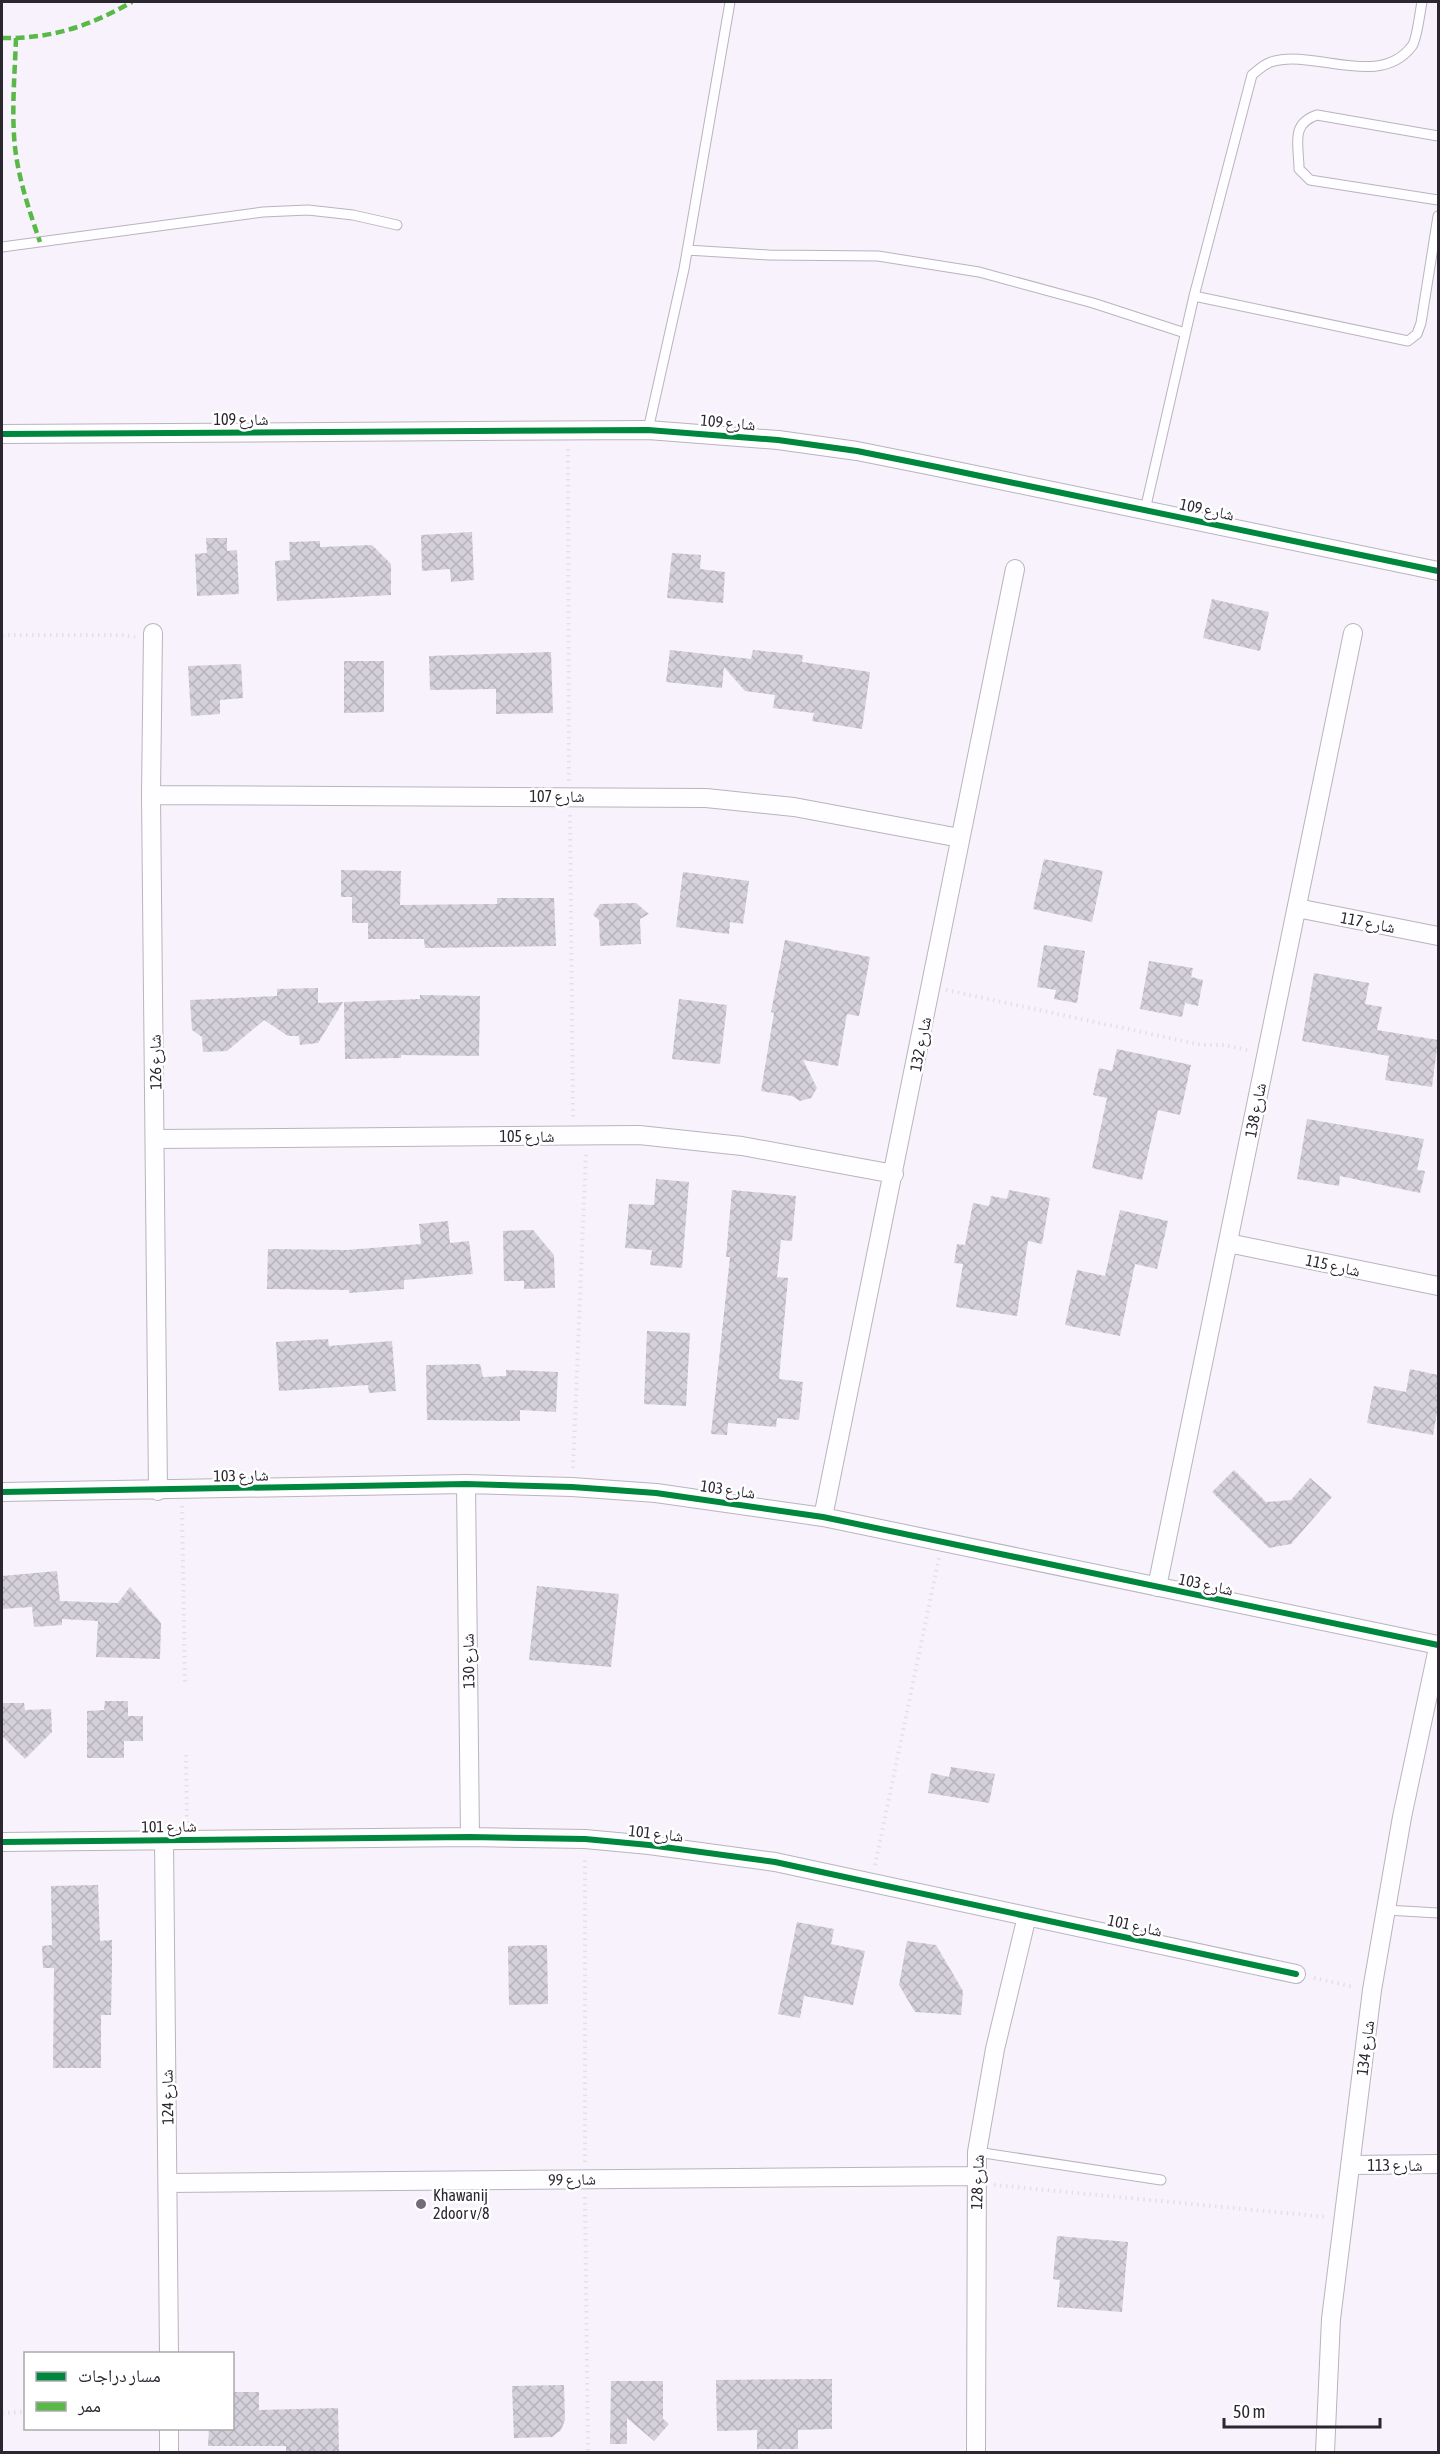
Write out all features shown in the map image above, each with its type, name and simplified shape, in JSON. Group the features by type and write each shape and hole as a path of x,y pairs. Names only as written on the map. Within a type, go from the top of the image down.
{"street":[{"name":"شارع 109","path":"2,434 648,430 778,440 857,451 1438,571"},
{"name":"شارع 132","path":"823,1518 1015,569"},
{"name":"شارع 126","path":"153,633 151,795 158,1491"},
{"name":"شارع 138","path":"1157,1587 1353,633"},
{"name":"شارع 107","path":"151,795 706,798 794,807 960,838"},
{"name":"شارع 117","path":"1297,908 1438,936"},
{"name":"شارع 105","path":"156,1139 587,1135 690,1139 894,1174"},
{"name":"شارع 115","path":"1228,1243 1438,1286"},
{"name":"شارع 103","path":"2,1492 466,1484 572,1487 708,1500 823,1518 1438,1647"},
{"name":"شارع 130","path":"466,1484 470,1837"},
{"name":"شارع 134","path":"1325,2452 1331,2319 1372,1990 1401,1817 1438,1647"},
{"name":"شارع 101","path":"2,1842 470,1837 585,1839 775,1862 1296,1974"},
{"name":"شارع 124","path":"164,1840 169,2352"},
{"name":"شارع 128","path":"975,2452 975,2179 977,2152 995,2049 1027,1916"},
{"name":"شارع 113","path":"1351,2165 1438,2164"},
{"name":"شارع 99","path":"168,2183 585,2178 975,2179"},
{"path":"169,2430 169,2452"}],"lane":[{"path":"648,430 687,250 730,2"},
{"path":"1145,510 1194,296 1252,75 1271,62 1285,60 1372,66 1392,63 1413,45 1422,2"},
{"path":"1438,136 1317,115 1304,120 1299,127 1299,169 1310,180 1438,200"},
{"path":"2,247 263,212 308,210 353,215 397,225"},
{"path":"1194,296 1408,341 1418,334 1421,323 1438,216"},
{"path":"687,250 769,255 878,256 979,272 1094,303 1185,333"},
{"path":"1386,1910 1438,1913"},
{"path":"977,2152 1161,2180"}],"path":[{"path":"2,635 132,636 141,640 153,655"},
{"path":"931,987 1197,1044 1229,1046 1267,1054"},
{"path":"572,1487 587,1135"},
{"path":"181,1490 185,1686"},
{"path":"871,1882 942,1543"},
{"path":"186,1755 187,1840"},
{"path":"585,1839 588,2452"},
{"path":"1296,1974 1372,1990"},
{"path":"975,2179 1344,2219"},
{"path":"2,2413 24,2412"}],"building":[{"path":"472,532 474,580 451,582 450,569 422,571 421,535"},
{"path":"206,538 227,538 227,551 237,550 239,594 197,596 195,554 207,553"},
{"path":"320,541 320,547 372,545 391,564 391,595 277,601 275,561 290,560 289,542"},
{"path":"672,553 701,555 700,569 725,572 723,603 667,598"},
{"path":"1212,599 1269,612 1260,651 1203,638"},
{"path":"670,650 751,659 753,650 803,655 802,662 870,672 862,729 812,721 814,713 773,708 775,695 745,691 724,667 722,688 666,682"},
{"path":"551,652 553,713 496,714 496,689 430,690 429,656"},
{"path":"344,661 384,661 384,712 344,713"},
{"path":"241,664 243,698 220,700 220,714 191,716 188,666"},
{"path":"1044,859 1103,871 1092,922 1033,909"},
{"path":"341,870 401,871 400,905 497,904 497,898 554,898 556,946 425,948 424,939 368,939 368,923 352,923 352,897 341,897"},
{"path":"683,872 749,881 743,924 730,922 729,934 676,927"},
{"path":"636,903 649,914 640,919 641,944 600,946 599,920 593,915 600,904"},
{"path":"785,940 870,957 859,1016 847,1014 838,1066 803,1060 817,1088 811,1098 800,1101 792,1096 761,1091 774,1013 771,1012"},
{"path":"1044,945 1085,951 1077,1003 1054,999 1056,990 1037,987"},
{"path":"1149,961 1193,968 1191,977 1203,980 1198,1006 1185,1003 1182,1017 1140,1009"},
{"path":"1314,973 1369,983 1365,1004 1382,1007 1377,1030 1438,1040 1432,1087 1385,1080 1389,1056 1302,1041"},
{"path":"318,988 318,1003 343,1002 318,1043 300,1045 299,1036 288,1036 264,1020 227,1051 203,1052 202,1037 192,1030 190,1000 277,996 277,989"},
{"path":"420,995 480,996 479,1056 401,1055 401,1058 345,1059 344,1002 420,999"},
{"path":"679,999 727,1005 720,1064 672,1059"},
{"path":"1117,1049 1191,1065 1180,1115 1158,1110 1142,1180 1092,1168 1107,1098 1093,1095 1099,1068 1112,1071"},
{"path":"1307,1119 1424,1139 1417,1170 1425,1171 1420,1193 1340,1176 1339,1186 1297,1179"},
{"path":"656,1179 689,1182 682,1268 650,1265 652,1250 625,1248 629,1204 654,1205"},
{"path":"732,1190 796,1196 792,1241 781,1240 777,1277 788,1278 779,1379 803,1382 799,1420 777,1418 776,1427 728,1423 727,1435 711,1434 730,1257 726,1257"},
{"path":"1009,1190 1050,1198 1042,1244 1028,1241 1017,1316 956,1307 963,1264 954,1263 957,1244 965,1245 973,1203 989,1206 991,1196 1007,1199"},
{"path":"1120,1210 1168,1221 1157,1269 1135,1264 1120,1336 1065,1325 1077,1270 1105,1276"},
{"path":"448,1221 450,1243 469,1241 473,1274 404,1280 404,1289 349,1293 349,1290 267,1289 268,1249 347,1250 421,1244 419,1224"},
{"path":"533,1230 554,1255 555,1288 524,1289 524,1281 504,1281 503,1231"},
{"path":"647,1331 690,1333 686,1406 644,1404"},
{"path":"328,1339 329,1346 392,1341 396,1391 369,1393 368,1385 279,1391 276,1342"},
{"path":"480,1364 483,1377 506,1376 506,1370 558,1372 556,1412 520,1410 520,1421 427,1420 426,1365"},
{"path":"1410,1369 1438,1375 1438,1407 1433,1435 1367,1423 1374,1386 1406,1392"},
{"path":"1234,1470 1266,1502 1291,1500 1310,1478 1332,1497 1291,1544 1269,1548 1212,1492"},
{"path":"57,1571 60,1601 118,1603 130,1587 161,1623 160,1659 96,1657 98,1621 62,1619 62,1625 34,1627 32,1607 2,1609 2,1576"},
{"path":"537,1586 619,1594 611,1667 529,1660"},
{"path":"105,1701 128,1701 128,1716 143,1716 143,1741 124,1741 124,1758 87,1758 87,1711 104,1710"},
{"path":"2,1703 24,1703 25,1710 51,1709 52,1732 25,1759 2,1736"},
{"path":"951,1767 995,1774 989,1803 928,1793 931,1773 949,1777"},
{"path":"98,1885 100,1941 112,1940 111,2015 101,2015 101,2068 53,2068 54,1968 43,1968 42,1946 52,1945 51,1886"},
{"path":"797,1922 834,1929 831,1944 865,1951 853,2005 804,1996 800,2018 778,2014"},
{"path":"907,1941 936,1945 963,1991 961,2015 915,2012 899,1985"},
{"path":"547,1945 548,2004 509,2005 508,1946"},
{"path":"1057,2236 1128,2242 1122,2312 1057,2307 1060,2280 1053,2279"},
{"path":"832,2379 832,2429 798,2430 798,2449 757,2449 757,2430 717,2431 716,2380"},
{"path":"611,2381 663,2381 663,2419 669,2424 654,2441 627,2418 627,2444 610,2444"},
{"path":"564,2385 565,2420 561,2430 552,2437 514,2438 512,2386"},
{"path":"234,2392 259,2392 259,2410 338,2408 339,2452 286,2452 286,2446 208,2446 209,2430 234,2430"}],"marked path":[{"path":"2,38 37,36 70,29 101,18 132,2"},
{"path":"16,38 13,111 15,149 23,189 40,242"}],"cycle path":[{"path":"2,434 648,430 778,440 857,451 1438,571"},
{"path":"2,1492 466,1484 572,1487 656,1493 823,1517 1438,1645"},
{"path":"2,1842 470,1837 585,1839 649,1845 775,1862 1296,1974"}],"place":[{"name":"Khawanij 2door v/8","path":"421,2204"}]}
